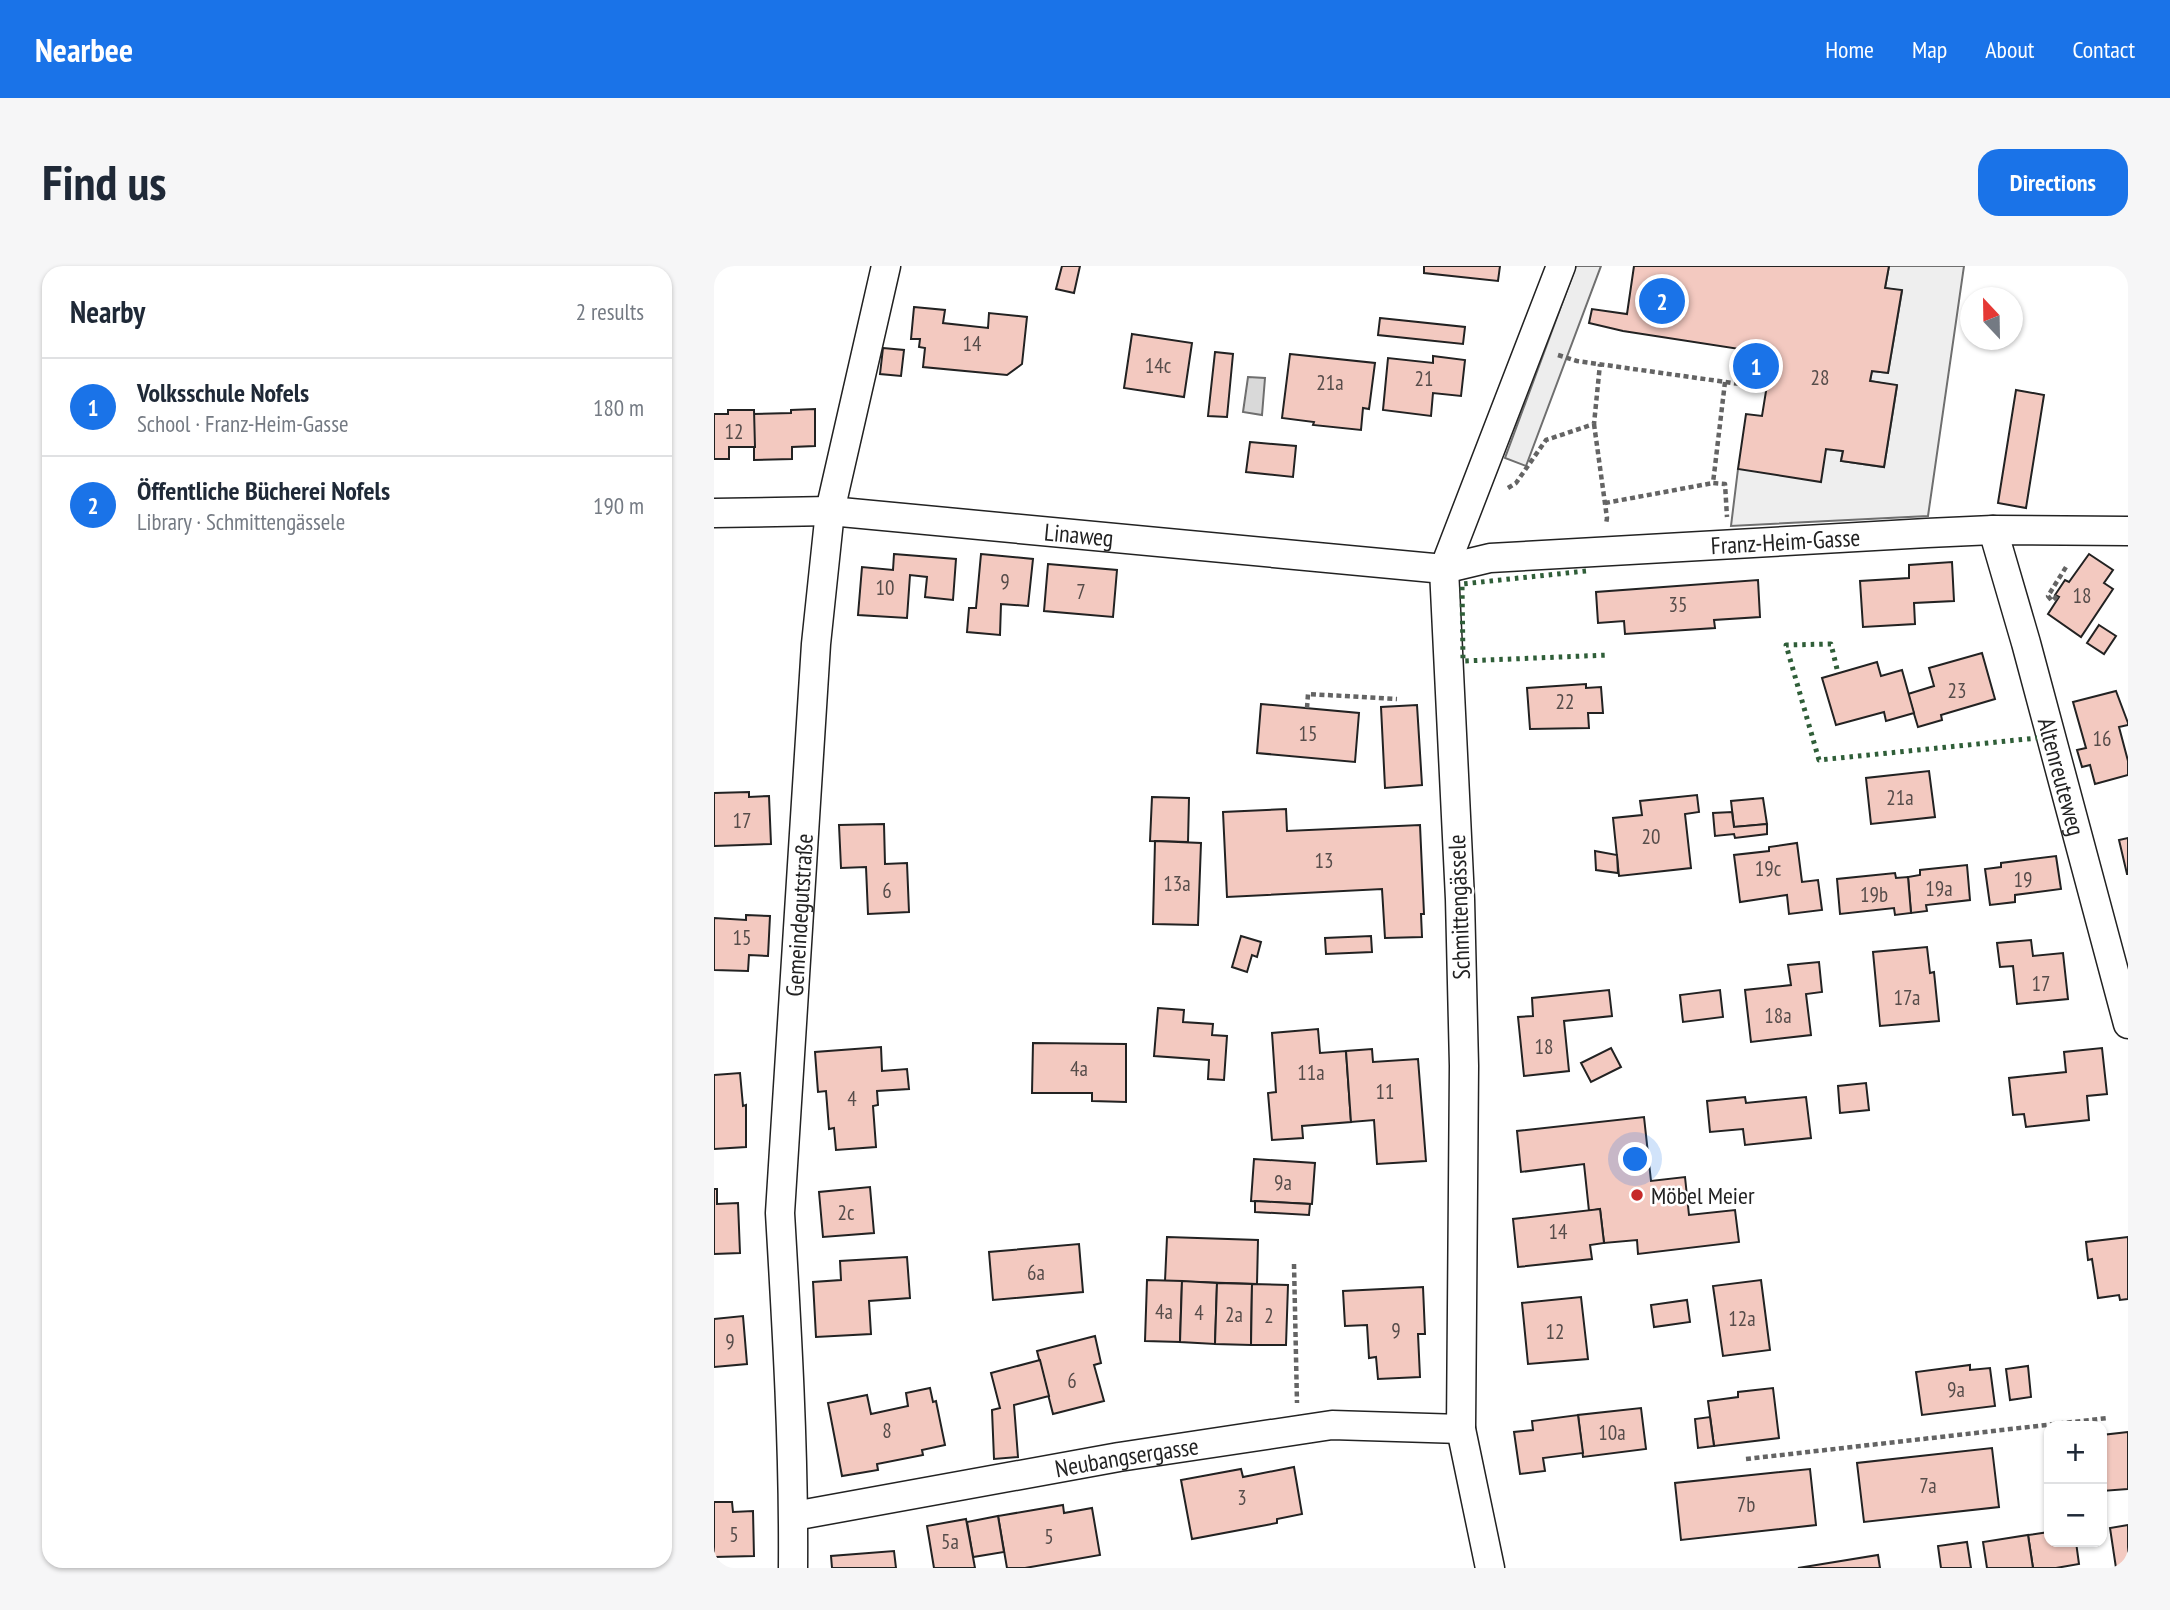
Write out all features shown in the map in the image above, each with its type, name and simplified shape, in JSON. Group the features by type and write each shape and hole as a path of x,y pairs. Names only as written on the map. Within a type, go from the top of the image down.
{"street":[{"name":"Gemeindegutstraße","path":"793,1568 780,1213 816,644 830,512 886,266"},
{"name":"Schmittengässele","path":"1490,1568 1461,1429 1464,1066 1460,899 1444,569 1561,266"},
{"name":"Linaweg","path":"714,513 830,512 1444,569"},
{"name":"Franz-Heim-Gasse","path":"1444,569 1490,558 1993,530 2128,531"},
{"name":"Altenreuteweg","path":"1993,530 2128,1024"},
{"name":"Neubangsergasse","path":"793,1516 1119,1457 1332,1425 1461,1429"}],"path":[{"path":"1531,346 1577,361 1761,387"},
{"path":"1598,552 1607,518 1594,424 1600,364"},
{"path":"1713,482 1725,382"},
{"path":"1474,492 1493,497 1516,483 1546,440 1594,424"},
{"path":"1605,503 1713,482 1725,484 1728,545"},
{"path":"2057,596 2052,601 2048,596 2066,567"},
{"path":"1307,708 1308,694 1397,699"},
{"path":"1294,1264 1298,1430"},
{"path":"1746,1460 2108,1418"}],"shaded area":[{"path":"1576,266 1601,266 1526,466 1505,458"},
{"path":"1889,266 1964,266 1928,516 1731,526 1738,469 1826,449 1843,451 1841,461 1884,467 1897,386 1870,381 1872,371 1888,373 1902,291 1885,288"},
{"path":"1248,377 1265,378 1262,415 1243,412"}],"building":[{"path":"1062,266 1080,266 1074,293 1056,289"},
{"path":"1424,266 1500,266 1498,281 1424,273"},
{"path":"1634,266 1889,266 1885,288 1902,290 1888,373 1872,371 1870,381 1897,385 1884,467 1841,461 1843,451 1826,449 1821,482 1738,469 1746,414 1762,416 1772,354 1623,331 1589,323 1592,309 1627,314"},
{"path":"914,307 945,310 943,323 988,328 989,313 1027,317 1022,364 1007,375 923,367 925,348 919,347 920,339 911,339"},
{"path":"1380,318 1465,327 1463,344 1378,335"},
{"path":"1132,334 1192,343 1184,397 1124,388"},
{"path":"883,348 904,350 901,376 880,374"},
{"path":"1215,352 1233,354 1227,417 1208,416"},
{"path":"1290,354 1375,363 1369,409 1363,408 1361,430 1313,425 1314,422 1282,418"},
{"path":"1433,356 1465,360 1461,396 1433,393 1431,416 1383,410 1388,358 1433,363"},
{"path":"2016,390 2044,395 2026,508 1998,503"},
{"path":"815,409 815,446 792,447 792,459 754,460 754,414"},
{"path":"728,410 754,410 755,447 729,447 729,459 714,459 714,414 728,414"},
{"path":"1250,442 1296,446 1293,477 1246,472"},
{"path":"894,554 956,559 953,600 925,597 927,577 910,575 907,618 858,615 862,567 893,570"},
{"path":"981,554 1033,559 1028,606 1001,604 1000,635 967,632 969,608 976,608"},
{"path":"2089,554 2113,570 2104,583 2113,589 2081,637 2048,614 2059,597 2055,595 2065,580 2069,582"},
{"path":"1952,562 1954,601 1914,603 1915,624 1863,627 1860,581 1909,578 1909,565"},
{"path":"1048,564 1117,570 1113,617 1044,611"},
{"path":"1758,580 1760,617 1714,620 1715,628 1625,634 1624,621 1598,623 1596,592"},
{"path":"2099,625 2116,636 2104,654 2087,643"},
{"path":"1982,653 1995,699 1941,715 1942,720 1918,727 1908,694 1934,686 1929,668"},
{"path":"1877,662 1881,676 1902,670 1914,713 1886,721 1884,712 1836,725 1822,678"},
{"path":"1586,684 1586,688 1601,687 1603,713 1588,713 1589,728 1530,729 1527,688"},
{"path":"2116,691 2128,723 2119,727 2128,761 2128,775 2095,784 2090,765 2082,767 2077,750 2086,748 2073,702"},
{"path":"1261,704 1359,713 1355,762 1257,753"},
{"path":"1417,705 1422,785 1385,788 1381,707"},
{"path":"1929,771 1935,817 1871,824 1866,778"},
{"path":"749,792 749,797 769,796 771,844 714,846 714,793"},
{"path":"1697,795 1699,812 1685,814 1691,868 1619,876 1613,818 1642,815 1640,801"},
{"path":"1152,797 1189,798 1188,842 1150,841"},
{"path":"1763,798 1767,824 1734,827 1731,801"},
{"path":"1286,809 1287,831 1420,825 1424,914 1421,914 1422,937 1385,938 1382,889 1227,897 1223,812"},
{"path":"1732,812 1734,827 1767,824 1767,834 1735,838 1734,834 1715,836 1713,813"},
{"path":"884,824 885,864 907,863 909,912 868,914 866,867 841,868 839,825"},
{"path":"2128,838 2128,874 2127,874 2119,840"},
{"path":"1155,841 1201,843 1198,925 1153,924"},
{"path":"1797,843 1802,882 1818,880 1822,910 1789,914 1787,895 1740,902 1734,855 1769,851 1769,847"},
{"path":"1595,851 1617,855 1618,873 1596,870"},
{"path":"2056,856 2061,889 2015,895 2015,902 1990,905 1985,869 2001,867 2001,863"},
{"path":"1967,865 1970,900 1926,905 1927,911 1911,913 1908,877 1920,875 1920,870"},
{"path":"1895,873 1896,878 1908,877 1911,913 1895,915 1894,908 1840,914 1837,879"},
{"path":"746,915 770,916 768,956 749,955 748,971 714,970 714,918 746,920"},
{"path":"1241,936 1261,942 1257,957 1252,955 1247,972 1232,967"},
{"path":"1371,936 1372,952 1326,954 1325,938"},
{"path":"2031,940 2033,956 2063,953 2068,999 2017,1004 2013,966 2000,967 1997,943"},
{"path":"1927,947 1930,973 1934,972 1939,1021 1880,1026 1873,952"},
{"path":"1819,962 1822,992 1806,994 1811,1035 1751,1042 1745,990 1791,985 1788,965"},
{"path":"1609,990 1612,1016 1564,1021 1569,1071 1524,1076 1518,1017 1533,1016 1532,998"},
{"path":"1720,990 1723,1017 1683,1022 1680,995"},
{"path":"1158,1008 1184,1010 1183,1022 1213,1024 1212,1035 1227,1036 1224,1080 1208,1079 1209,1060 1154,1056"},
{"path":"1318,1029 1320,1053 1346,1051 1351,1122 1302,1126 1303,1138 1272,1140 1268,1093 1276,1092 1272,1033"},
{"path":"1033,1043 1126,1044 1126,1102 1092,1101 1092,1093 1032,1093"},
{"path":"881,1047 882,1071 907,1069 909,1089 877,1091 878,1105 873,1106 876,1147 836,1150 834,1128 829,1129 826,1091 818,1092 815,1052"},
{"path":"1611,1048 1621,1067 1591,1082 1581,1063"},
{"path":"2102,1048 2107,1094 2087,1096 2089,1120 2026,1127 2024,1114 2013,1115 2009,1078 2066,1072 2064,1052"},
{"path":"1372,1049 1373,1062 1418,1059 1426,1161 1377,1164 1374,1120 1351,1122 1346,1051"},
{"path":"740,1073 743,1106 746,1105 746,1147 714,1149 714,1075"},
{"path":"1866,1083 1869,1110 1840,1113 1838,1086"},
{"path":"1745,1097 1746,1103 1806,1097 1811,1138 1745,1145 1743,1129 1710,1132 1707,1101"},
{"name":"Möbel Meier","path":"1644,1117 1651,1181 1685,1177 1689,1215 1735,1210 1739,1242 1638,1254 1637,1240 1604,1243 1600,1209 1589,1211 1584,1164 1521,1172 1517,1131"},
{"path":"1254,1159 1315,1163 1312,1204 1251,1201"},
{"path":"870,1187 874,1233 823,1237 819,1192"},
{"path":"714,1189 717,1189 717,1204 738,1203 740,1253 714,1254"},
{"path":"1255,1201 1310,1204 1309,1215 1255,1212"},
{"path":"1600,1209 1604,1243 1590,1245 1592,1259 1518,1267 1513,1219"},
{"path":"1167,1237 1258,1240 1257,1284 1165,1281"},
{"path":"2128,1237 2128,1299 2120,1300 2119,1295 2098,1298 2092,1259 2088,1260 2086,1242"},
{"path":"1079,1244 1083,1292 993,1300 989,1252"},
{"path":"907,1257 910,1298 869,1301 871,1334 816,1337 813,1282 841,1280 840,1261"},
{"path":"1147,1280 1182,1281 1180,1342 1145,1341"},
{"path":"1761,1280 1770,1350 1723,1356 1713,1286"},
{"path":"1182,1281 1217,1283 1215,1344 1180,1342"},
{"path":"1217,1283 1252,1284 1251,1345 1215,1344"},
{"path":"1252,1284 1288,1285 1286,1345 1251,1345"},
{"path":"1423,1287 1425,1334 1418,1334 1420,1377 1378,1379 1376,1357 1369,1358 1367,1325 1345,1326 1343,1291"},
{"path":"1581,1297 1588,1359 1528,1364 1522,1303"},
{"path":"1687,1300 1690,1322 1654,1327 1651,1305"},
{"path":"743,1316 747,1364 714,1367 714,1319"},
{"path":"1095,1336 1101,1363 1094,1365 1104,1401 1053,1414 1037,1351"},
{"path":"1040,1360 1049,1396 1014,1405 1018,1457 994,1459 992,1410 1000,1408 991,1373"},
{"path":"1970,1365 1970,1370 1990,1368 1995,1406 1922,1415 1916,1372"},
{"path":"2028,1366 2031,1397 2010,1400 2006,1369"},
{"path":"930,1388 933,1402 936,1401 945,1445 922,1450 923,1455 877,1464 878,1470 842,1476 828,1403 867,1395 871,1414 908,1406 906,1393"},
{"path":"1773,1388 1779,1438 1714,1446 1708,1401 1738,1397 1738,1392"},
{"path":"1641,1408 1646,1449 1583,1457 1578,1415"},
{"path":"1578,1415 1583,1453 1543,1458 1545,1471 1520,1474 1514,1432 1533,1430 1532,1421"},
{"path":"1710,1417 1714,1446 1698,1448 1695,1419"},
{"path":"2128,1432 2128,1489 2107,1491 2107,1434"},
{"path":"1992,1448 1999,1507 1864,1522 1857,1463"},
{"path":"1294,1467 1302,1514 1277,1519 1277,1523 1192,1539 1181,1480 1241,1469 1243,1477"},
{"path":"1810,1469 1816,1525 1681,1540 1675,1483"},
{"path":"714,1502 732,1502 733,1512 753,1511 754,1556 714,1557"},
{"path":"1063,1505 1064,1513 1092,1508 1100,1555 1025,1568 1007,1568 998,1516"},
{"path":"998,1516 1004,1552 973,1557 967,1522"},
{"path":"966,1519 975,1568 934,1568 927,1526"},
{"path":"2128,1525 2128,1568 2116,1568 2110,1528"},
{"path":"2044,1533 2044,1547 2077,1547 2079,1564 2033,1568 2028,1535"},
{"path":"2028,1535 2033,1568 1987,1568 1983,1542"},
{"path":"1967,1542 1971,1568 1941,1568 1938,1546"},
{"path":"894,1551 896,1568 832,1568 831,1556"},
{"path":"1878,1555 1880,1568 1798,1568"}],"hedge":[{"path":"1586,571 1462,584 1463,661 1608,655"},
{"path":"1837,669 1831,644 1786,645 1819,760 2037,738"}],"place":[{"name":"Öffentliche Bücherei Nofels","path":"1662,301"},
{"name":"Volksschule Nofels","path":"1756,366"},
{"name":"Möbel Meier","path":"1637,1195"}]}
